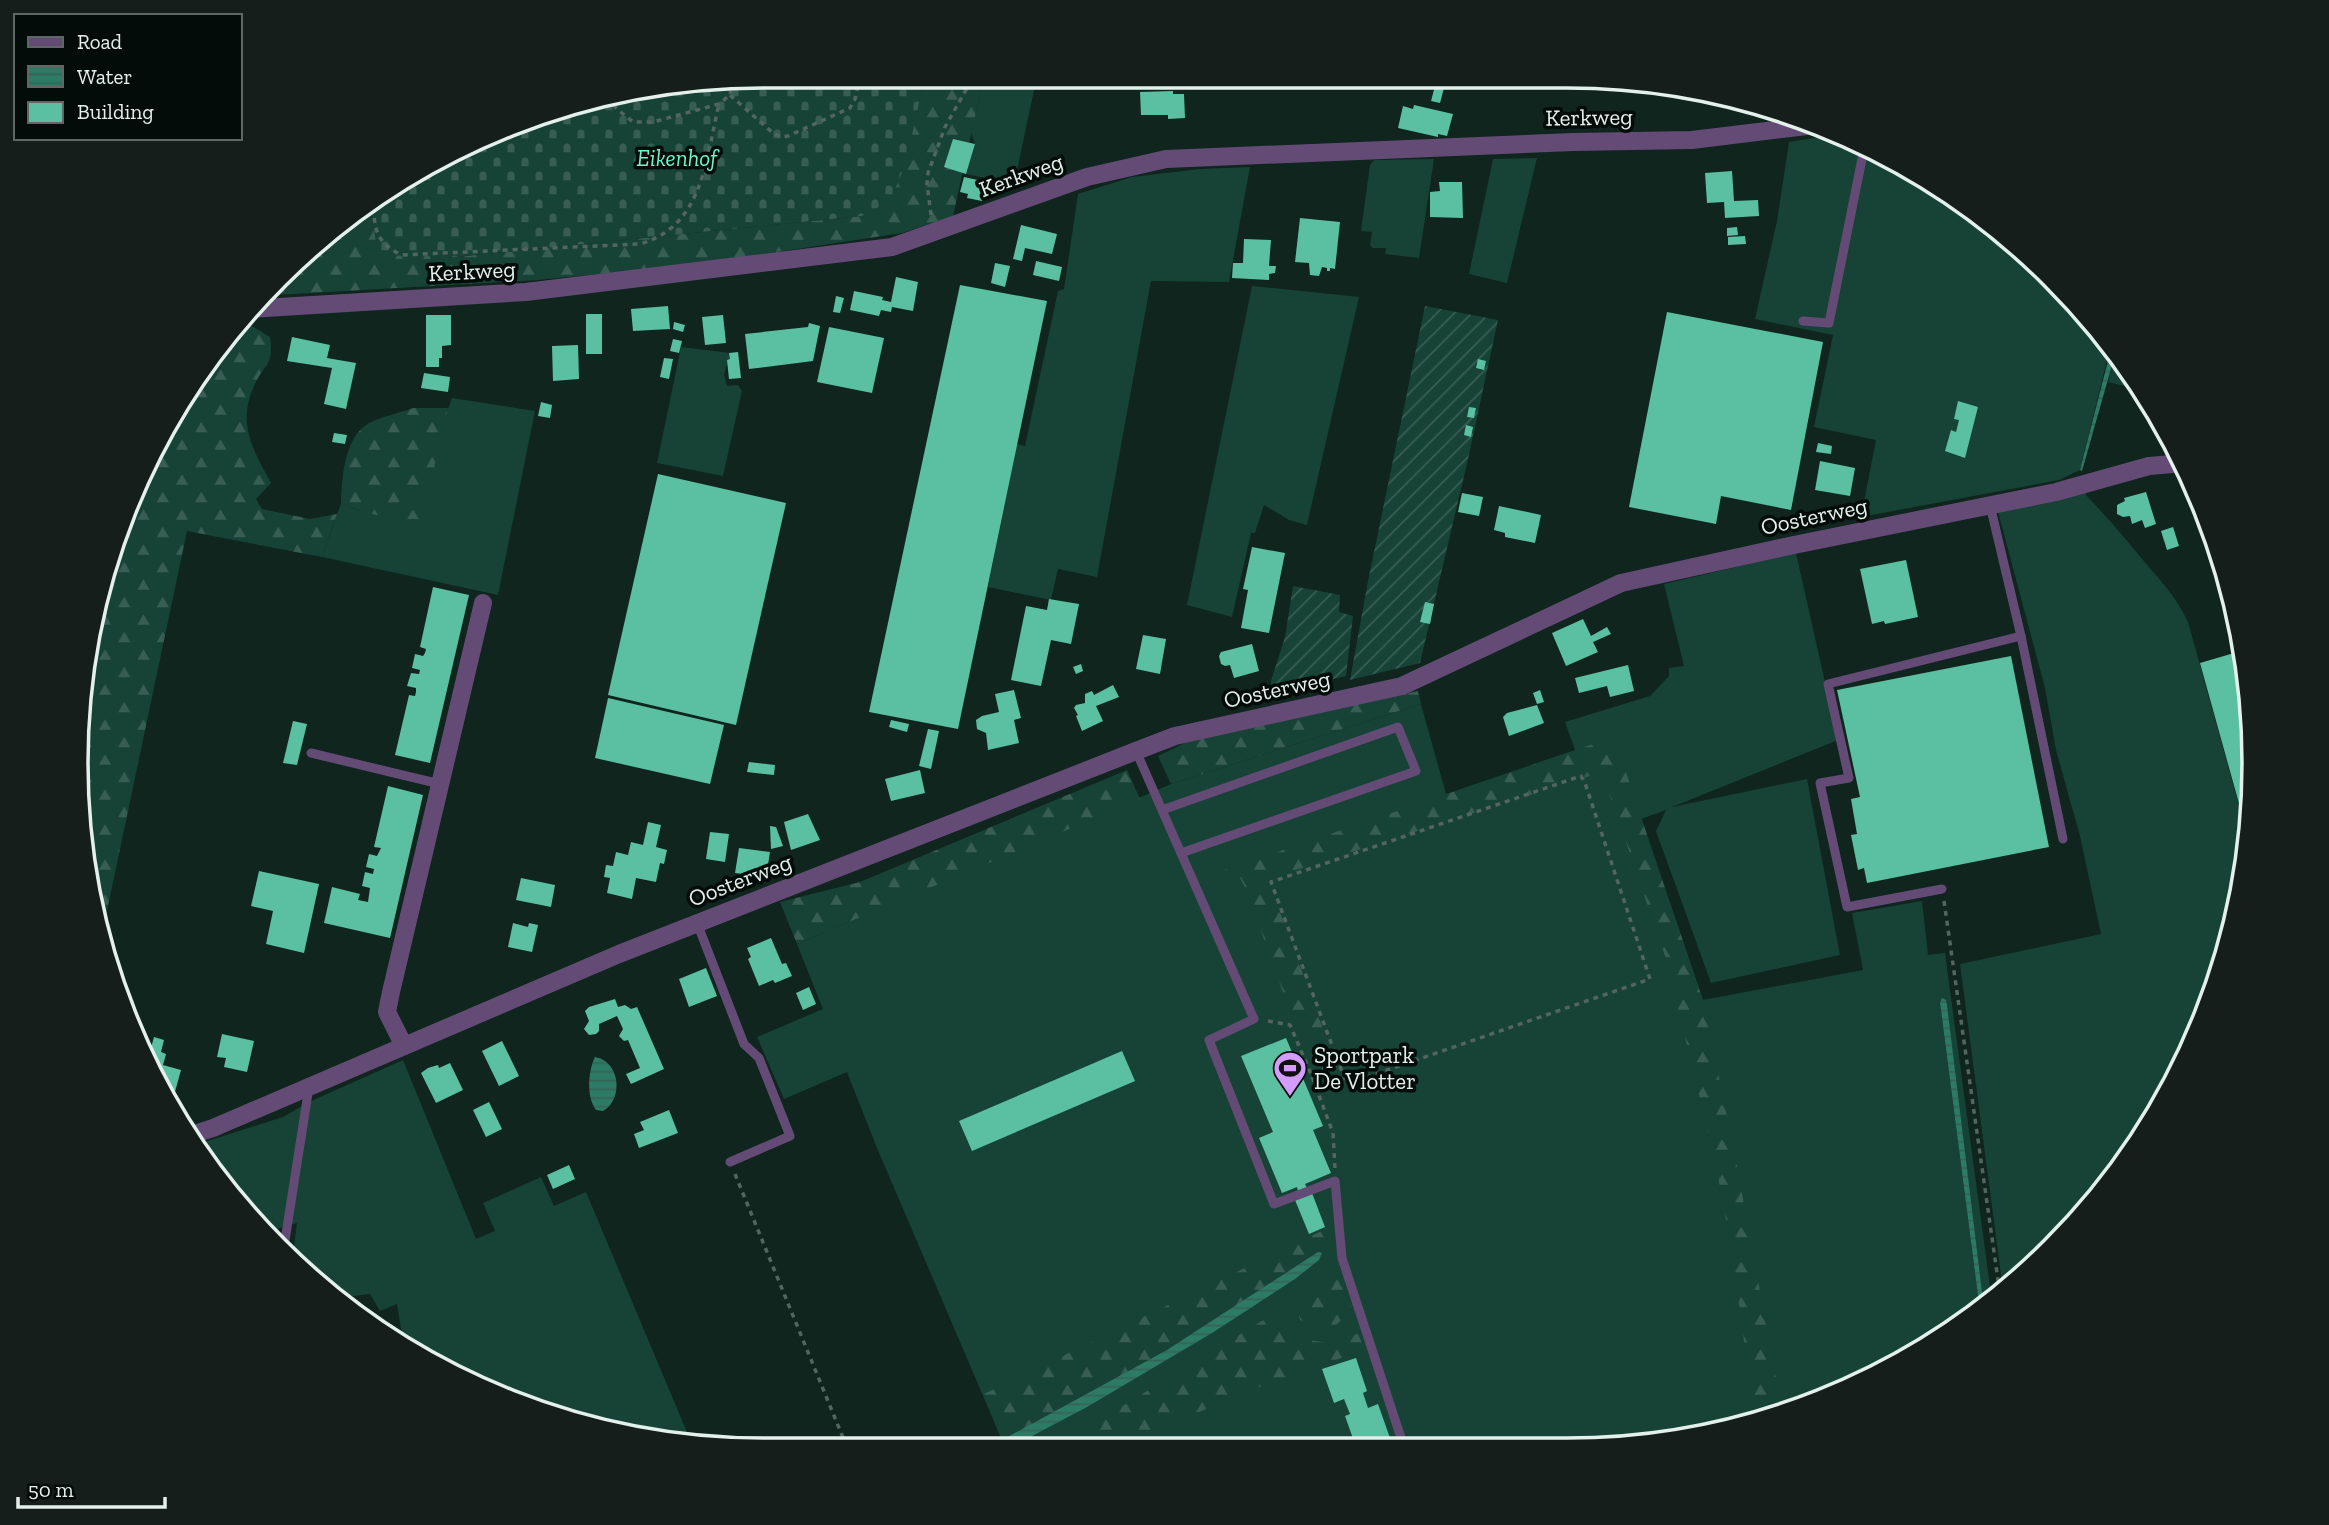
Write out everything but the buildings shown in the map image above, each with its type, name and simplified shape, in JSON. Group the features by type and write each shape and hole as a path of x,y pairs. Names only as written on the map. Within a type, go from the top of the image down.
{"street":[{"name":"Kerkweg","path":"263,308 526,292 892,247 1087,177 1166,159 1573,142 1692,140 1795,127"},
{"name":"Oosterweg","path":"198,1133 619,954 1175,736 1402,687 1621,583 2056,492 2149,466 2172,464"},
{"path":"404,1046 387,1012 483,603"}],"lane":[{"path":"1803,321 1829,323 1863,156"},
{"path":"1990,505 2021,636 2063,839"},
{"path":"1942,889 1847,907 1820,783 1849,778 1828,684 2021,636"},
{"path":"1161,810 1398,727 1416,771 1181,853"},
{"path":"1136,751 1254,1019 1209,1040 1274,1204 1335,1181 1342,1258 1401,1438"},
{"path":"311,753 440,784"},
{"path":"697,923 744,1044 759,1058 790,1136 730,1162"},
{"path":"285,1240 309,1087"}],"path":[{"path":"730,95 774,134 781,137 850,108 858,87"},
{"path":"932,232 928,173 946,127 968,87"},
{"path":"613,105 633,122 653,122 719,104 730,95 731,88"},
{"path":"374,211 377,232 384,246 401,255 639,244 653,241 672,228 686,213 700,187 719,104"},
{"path":"1581,776 1586,783 1650,979 1347,1084 1339,1063 1271,882 1581,776"},
{"path":"1942,889 1998,1281"},
{"path":"1254,1019 1290,1025 1333,1133 1335,1181"},
{"path":"1311,1074 1339,1063"},
{"path":"730,1162 843,1438"}],"green space":[{"name":"Eikenhof","path":"762,87 923,87 907,154 893,193 862,216 435,259 387,259 377,245 371,213 387,201 464,157 546,123 631,100 674,93"},
{"path":"922,87 982,87 953,216 902,233 690,265 538,280 276,295 317,255 371,213 377,245 388,259 435,259 862,216 901,171"},
{"path":"982,87 1035,87 1014,184 966,174 975,144 971,133"},
{"path":"1820,137 1825,139 1865,157 1942,201 2012,255 2074,317 2107,359 2080,470 2059,480 1861,517 1876,440 1814,427 1833,335 1755,319 1777,221 1789,142"},
{"path":"1537,158 1507,283 1469,274 1493,159"},
{"path":"1434,159 1419,258 1385,254 1386,248 1373,248 1370,245 1372,232 1361,231 1370,165 1374,160"},
{"path":"1250,167 1229,282 1151,281 1097,577 1058,569 1051,600 988,587 1017,444 1025,446 1058,291 1064,289 1078,194 1132,177 1200,169"},
{"path":"1252,286 1359,297 1307,525 1289,520 1264,505 1255,533 1251,533 1232,617 1187,605"},
{"path":"1425,306 1498,320 1420,663 1350,680 1368,581"},
{"path":"249,324 270,337 271,346 270,359 254,386 247,413 253,448 271,483 256,499 262,509 310,519 337,514 322,557 187,531 106,917 93,851 88,762 93,674 100,631 123,546 157,464 201,387"},
{"path":"681,347 739,354 738,361 727,364 724,375 727,386 738,385 742,391 723,476 657,463"},
{"path":"2112,366 2128,387 2108,382"},
{"path":"452,398 535,411 498,595 322,557 341,503 361,511 448,409"},
{"path":"413,408 448,408 422,519 380,516 341,503 346,461 353,440 359,432 376,420"},
{"path":"2086,491 2086,495 2168,590 2188,622 2240,809 2229,894 2218,937 2206,979 2172,1061 2128,1138 2102,1173 2044,1240 2001,1278 1960,964 2101,934 2080,836 2056,750 2045,688 1997,508"},
{"name":"Sportpark De Vlotter","path":"1796,553 1838,740 1672,807 1807,779 1840,955 1711,983 1656,831 1666,810 1641,819 1703,1000 1863,970 1852,913 1922,901 1928,955 1945,953 1990,1287 1982,1294 1945,1000 1940,1004 1978,1297 1942,1324 1865,1368 1783,1402 1741,1414 1698,1425 1611,1436 1001,1438 847,1072 784,1099 757,1037 823,1009 797,944 1171,784 1421,704 1446,794 1575,750 1565,722 1650,696 1669,676 1669,668 1684,666 1664,584"},
{"path":"1293,586 1340,595 1339,612 1353,616 1346,676 1271,696 1271,681 1285,637"},
{"path":"1418,691 1421,704 1171,784 1158,756 1189,741"},
{"path":"1614,737 1703,1000 1736,1160 1780,1403 1753,1411 1733,1258 1715,1160 1666,959 1602,772 1268,879 1327,1040 1309,1044 1290,1012 1240,878 1217,883 1213,874"},
{"path":"1127,770 1140,799 797,944 780,902 860,882"},
{"path":"403,1060 476,1239 495,1231 483,1203 541,1177 554,1206 586,1192 687,1433 631,1425 588,1414 504,1386 464,1368 402,1333 397,1304 380,1311 370,1294 350,1296 317,1270 294,1248 297,1223 275,1230 204,1142 283,1117 309,1102"},
{"path":"1334,1225 1332,1246 1322,1253 1318,1252 1167,1350 1007,1438 1001,1438 984,1394"},
{"path":"1339,1268 1352,1310 1334,1327 1321,1328 1300,1320 1299,1310 1303,1294 1315,1282"},
{"path":"1283,1308 1292,1331 1311,1340 1340,1340 1359,1333 1364,1350 1239,1394 1143,1438 1070,1438"}],"water":[{"path":"2108,360 2112,365 2082,471 2080,470"},
{"path":"1942,998 1946,1000 1982,1294 1978,1297 1940,1003"},
{"path":"595,1057 610,1065 616,1081 614,1098 603,1111 596,1110 589,1091"},
{"path":"1318,1252 1322,1253 1319,1260 1295,1279 1212,1333 1087,1407 1028,1438 1006,1438 1167,1350"}],"place":[{"name":"Sportpark De Vlotter","path":"1290,1098"}]}
